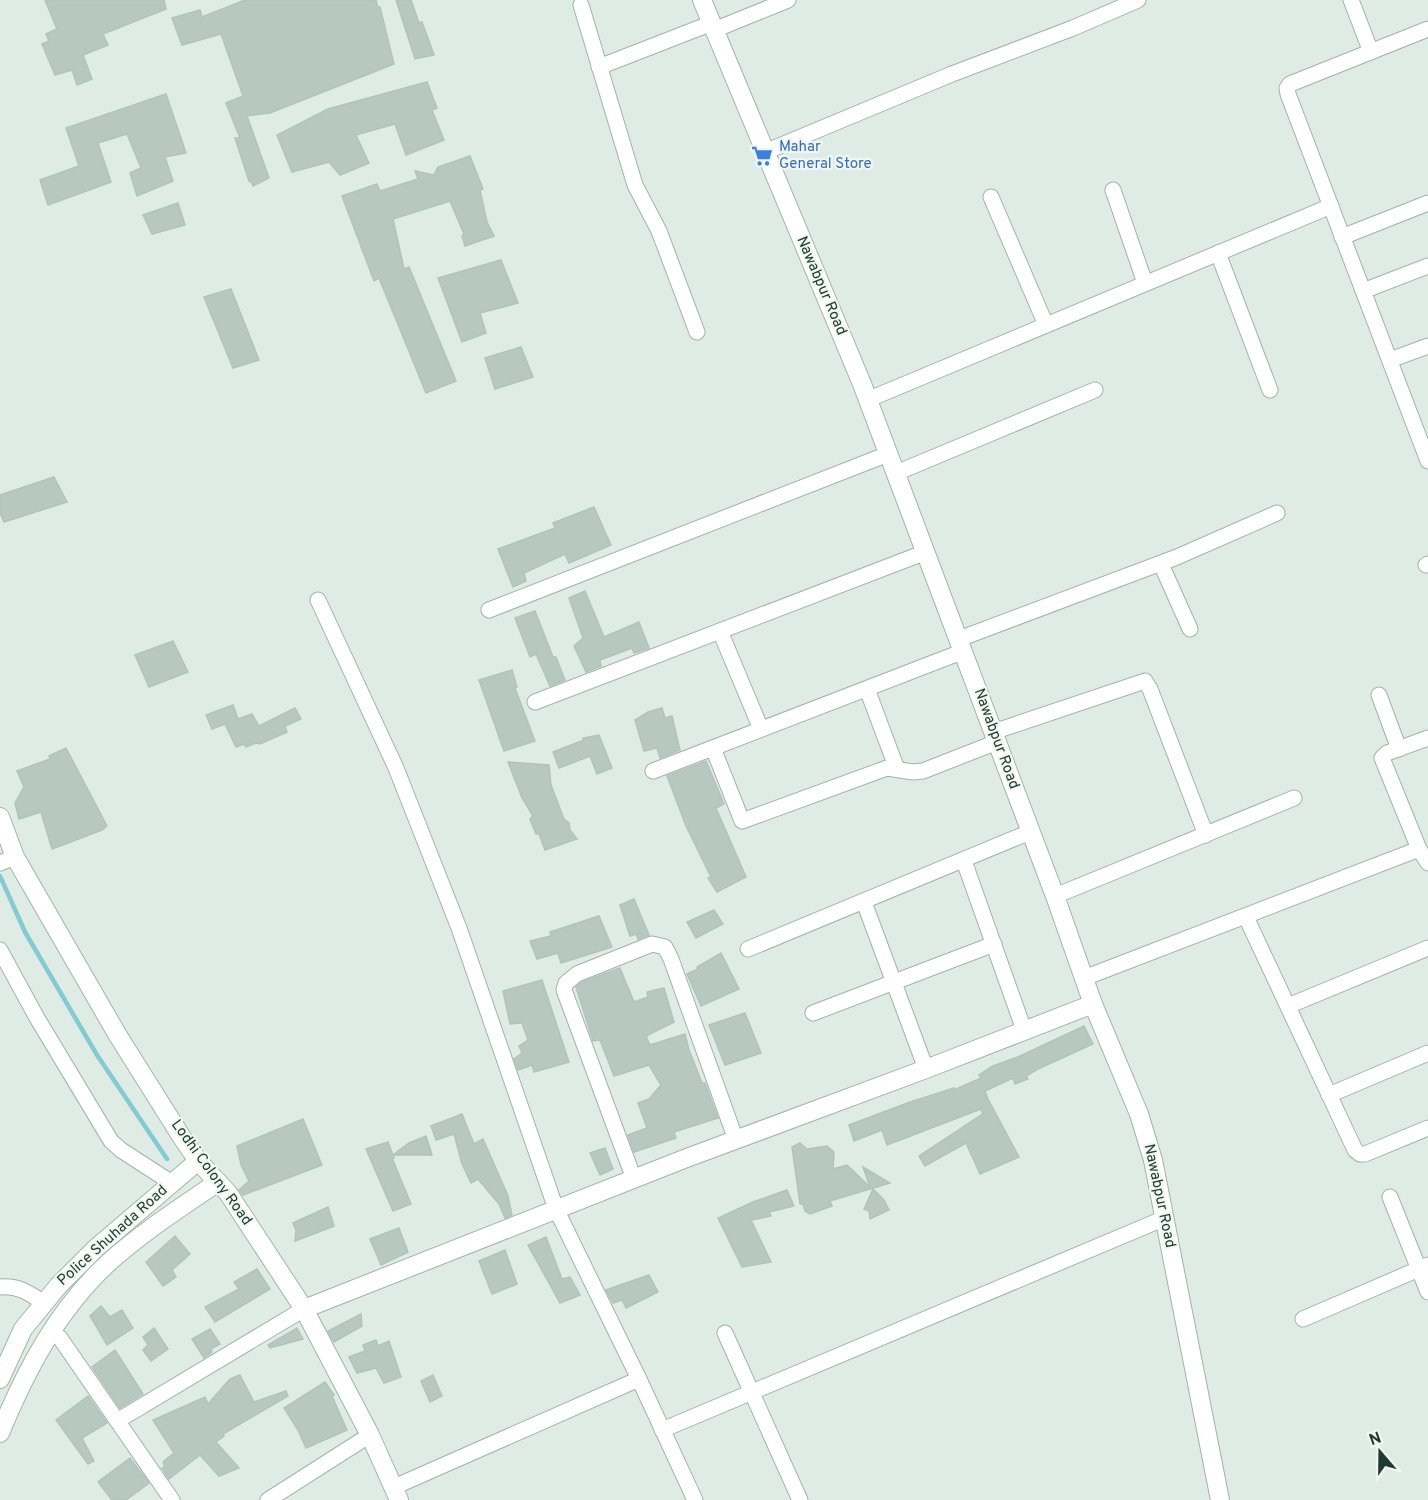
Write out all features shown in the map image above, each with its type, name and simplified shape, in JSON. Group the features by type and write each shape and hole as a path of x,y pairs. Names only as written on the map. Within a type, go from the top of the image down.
{"street":[{"name":"Nawabpur Road","path":"702,0 867,399 962,645 1093,1004 1139,1114 1154,1160 1220,1500"},
{"path":"599,67 788,0"},
{"path":"765,152 1138,0"},
{"path":"1352,0 1371,52"},
{"path":"581,5 635,185 659,231 697,332"},
{"path":"1428,29 1290,84 1287,88 1287,94 1428,462"},
{"path":"1113,190 1145,283"},
{"path":"991,197 1046,325"},
{"path":"1342,237 1428,203"},
{"path":"867,399 1331,206"},
{"path":"1218,253 1270,390"},
{"path":"1364,291 1428,266"},
{"path":"1390,360 1428,346"},
{"path":"896,473 1095,390"},
{"path":"489,610 888,454"},
{"path":"653,771 867,689 962,645 1161,564 1277,513"},
{"path":"535,702 926,552"},
{"path":"1161,564 1190,629"},
{"path":"318,600 396,768 459,928 556,1209 639,1379 689,1498"},
{"path":"720,631 761,729"},
{"path":"713,748 742,821 887,768 922,771 995,737 1145,681 1206,835"},
{"path":"867,689 897,769"},
{"path":"1379,695 1399,749"},
{"path":"1428,738 1387,753 1382,758 1419,849 1428,863"},
{"path":"1055,896 1294,798"},
{"name":"Lodhi Colony Road","path":"0,818 6,860 198,1161 228,1193 304,1309 370,1435 397,1494"},
{"path":"747,949 1030,832"},
{"path":"1084,978 1419,849"},
{"path":"964,861 1024,1030"},
{"path":"864,902 926,1069"},
{"path":"1246,916 1356,1150 1360,1154 1365,1154 1428,1128"},
{"path":"634,1179 564,990 566,983 577,974 652,944 665,947 671,959 736,1140"},
{"path":"813,1013 994,944"},
{"path":"1288,1006 1428,948"},
{"path":"0,950 37,1018 111,1141 172,1183"},
{"path":"117,1421 304,1309 556,1209 1093,1004"},
{"path":"1329,1095 1428,1053"},
{"name":"Police Shuhada Road","path":"0,1379 23,1329 59,1285 96,1248 198,1161"},
{"name":"Police Shuhada Road","path":"0,1432 16,1394 51,1331 80,1291 108,1263 137,1240 218,1182"},
{"path":"1390,1197 1424,1267 1428,1292"},
{"path":"662,1430 1165,1218"},
{"path":"1303,1319 1424,1267"},
{"path":"0,1287 12,1286 26,1290 44,1303"},
{"path":"51,1331 60,1338 172,1500"},
{"path":"725,1333 800,1500"},
{"path":"397,1494 639,1379"},
{"path":"268,1500 370,1435"}],"building":[{"path":"45,0 164,0 166,9 103,34 108,45 83,55 92,79 77,85 72,70 55,75 42,44 49,41 46,34 57,29"},
{"path":"245,0 376,0 378,8 380,7 394,64 270,113 247,116 269,178 253,186 249,181 235,138 240,138 226,103 243,96 221,34 182,45 172,18 200,10 202,17"},
{"path":"396,0 411,0 434,55 415,59"},
{"path":"427,82 437,108 432,110 444,140 406,155 395,124 356,135 369,163 340,175 329,162 292,172 277,135 328,109"},
{"path":"166,94 186,153 165,157 173,181 137,196 130,173 141,168 127,134 98,143 111,182 48,205 40,180 79,166 66,128"},
{"path":"470,156 483,189 480,190 487,222 494,236 465,246 462,236 464,234 450,201 393,219 404,269 409,267 456,381 426,393 379,278 374,281 342,196 377,184 380,191 418,179 415,171 434,175 438,167"},
{"path":"178,203 185,225 152,234 143,215"},
{"path":"501,260 518,303 480,313 486,333 462,342 438,278"},
{"path":"231,289 259,360 233,368 204,297"},
{"path":"521,347 533,377 495,389 485,358"},
{"path":"54,477 67,502 4,522 0,513 0,495"},
{"path":"594,507 611,545 569,563 565,554 524,573 526,581 513,587 498,549 555,528 553,523"},
{"path":"585,591 604,637 639,622 649,648 634,653 632,648 600,660 601,666 586,672 574,646 583,638 569,598"},
{"path":"535,611 553,657 556,657 565,680 550,686 536,654 530,657 515,618"},
{"path":"173,641 188,672 149,687 135,655"},
{"path":"512,670 517,687 515,688 535,741 504,751 479,680"},
{"path":"233,705 238,719 252,714 259,726 295,708 301,719 285,726 287,732 260,744 256,743 246,747 244,744 236,747 225,724 212,729 206,715"},
{"path":"662,708 665,718 672,716 680,750 660,758 657,748 644,751 635,720 648,712"},
{"path":"599,735 612,768 597,774 590,756 559,768 553,752 584,740 583,738"},
{"path":"66,748 107,826 52,849 41,812 19,819 15,803 24,787 17,771 50,759 49,756"},
{"path":"706,761 724,804 716,808 746,877 717,892 708,878 711,877 686,826 667,776"},
{"path":"508,762 549,765 551,785 564,819 569,823 570,830 577,839 545,850 530,819 533,816 522,798"},
{"path":"634,899 649,935 638,939 636,934 630,936 620,905"},
{"path":"714,910 723,924 696,938 687,922"},
{"path":"599,916 612,947 561,963 558,953 537,959 530,941 551,936 550,932"},
{"path":"721,953 739,989 701,1006 687,974"},
{"path":"620,968 634,1002 648,997 647,992 664,988 674,1022 646,1036 650,1045 685,1034 689,1050 718,1118 674,1132 676,1138 634,1152 628,1135 647,1128 638,1103 649,1099 661,1085 649,1065 614,1076 600,1040 593,1041 576,987 582,982"},
{"path":"542,980 569,1062 534,1072 532,1065 518,1070 514,1059 522,1053 519,1046 528,1040 522,1023 510,1024 503,991"},
{"path":"745,1013 761,1053 725,1065 709,1025"},
{"path":"1084,1026 1093,1044 1038,1069 1026,1076 1028,1079 1015,1084 1013,1078 985,1091 1019,1157 980,1174 966,1143 925,1166 919,1156 983,1114 981,1109 887,1145 882,1130 854,1141 849,1125 910,1102 954,1088 954,1090 981,1078 979,1075 993,1066 1018,1057"},
{"path":"462,1114 474,1144 483,1139 508,1196 512,1215 505,1218 499,1204 478,1179 471,1183 462,1164 454,1134 436,1140 431,1126"},
{"path":"303,1119 322,1165 243,1195 239,1190 249,1181 241,1165 237,1146"},
{"path":"426,1136 432,1155 393,1155 409,1143"},
{"path":"388,1142 394,1158 392,1158 411,1204 393,1211 366,1149"},
{"path":"800,1143 807,1149 827,1146 834,1152 833,1169 847,1165 870,1187 863,1167 890,1183 830,1201 832,1206 810,1214 805,1211 803,1204 800,1204 792,1147"},
{"path":"605,1148 613,1169 600,1175 590,1153"},
{"path":"873,1189 884,1200 889,1210 870,1219 869,1211 864,1209"},
{"path":"787,1190 794,1206 769,1212 771,1216 751,1220 771,1262 742,1267 718,1218"},
{"path":"328,1207 334,1226 295,1241 296,1230 293,1223"},
{"path":"399,1228 408,1252 381,1265 370,1239"},
{"path":"175,1236 190,1254 172,1270 176,1277 163,1286 146,1262"},
{"path":"546,1237 562,1279 570,1277 580,1295 560,1303 528,1245"},
{"path":"505,1250 517,1284 492,1294 479,1261"},
{"path":"257,1269 270,1289 215,1322 205,1307 239,1289 234,1282"},
{"path":"649,1275 658,1292 626,1308 622,1300 613,1303 606,1290"},
{"path":"101,1306 110,1317 122,1310 133,1328 107,1345 90,1316"},
{"path":"361,1314 362,1326 334,1342 328,1331"},
{"path":"154,1328 168,1349 151,1361 143,1350 148,1345 143,1337"},
{"path":"297,1328 303,1339 270,1348 268,1345"},
{"path":"210,1329 220,1344 211,1349 212,1352 204,1358 192,1339"},
{"path":"376,1340 378,1346 389,1341 401,1377 384,1383 376,1368 357,1373 349,1357 365,1351 363,1345"},
{"path":"115,1350 143,1394 120,1408 92,1367"},
{"path":"240,1375 254,1402 286,1391 288,1396 223,1434 224,1436 216,1442 239,1468 219,1476 200,1455 169,1479 162,1468 165,1467 163,1462 174,1453 153,1420 205,1397 208,1404 230,1379"},
{"path":"433,1375 442,1396 430,1402 421,1381"},
{"path":"325,1382 334,1395 332,1396 347,1430 306,1448 284,1408"},
{"path":"88,1396 107,1423 82,1438 94,1461 88,1464 56,1420"},
{"path":"130,1458 149,1483 126,1500 112,1500 98,1482"}],"waterway":[{"path":"0,876 25,932 97,1055 167,1159"}],"place":[{"name":"Mahar General Store","path":"762,156"}]}
